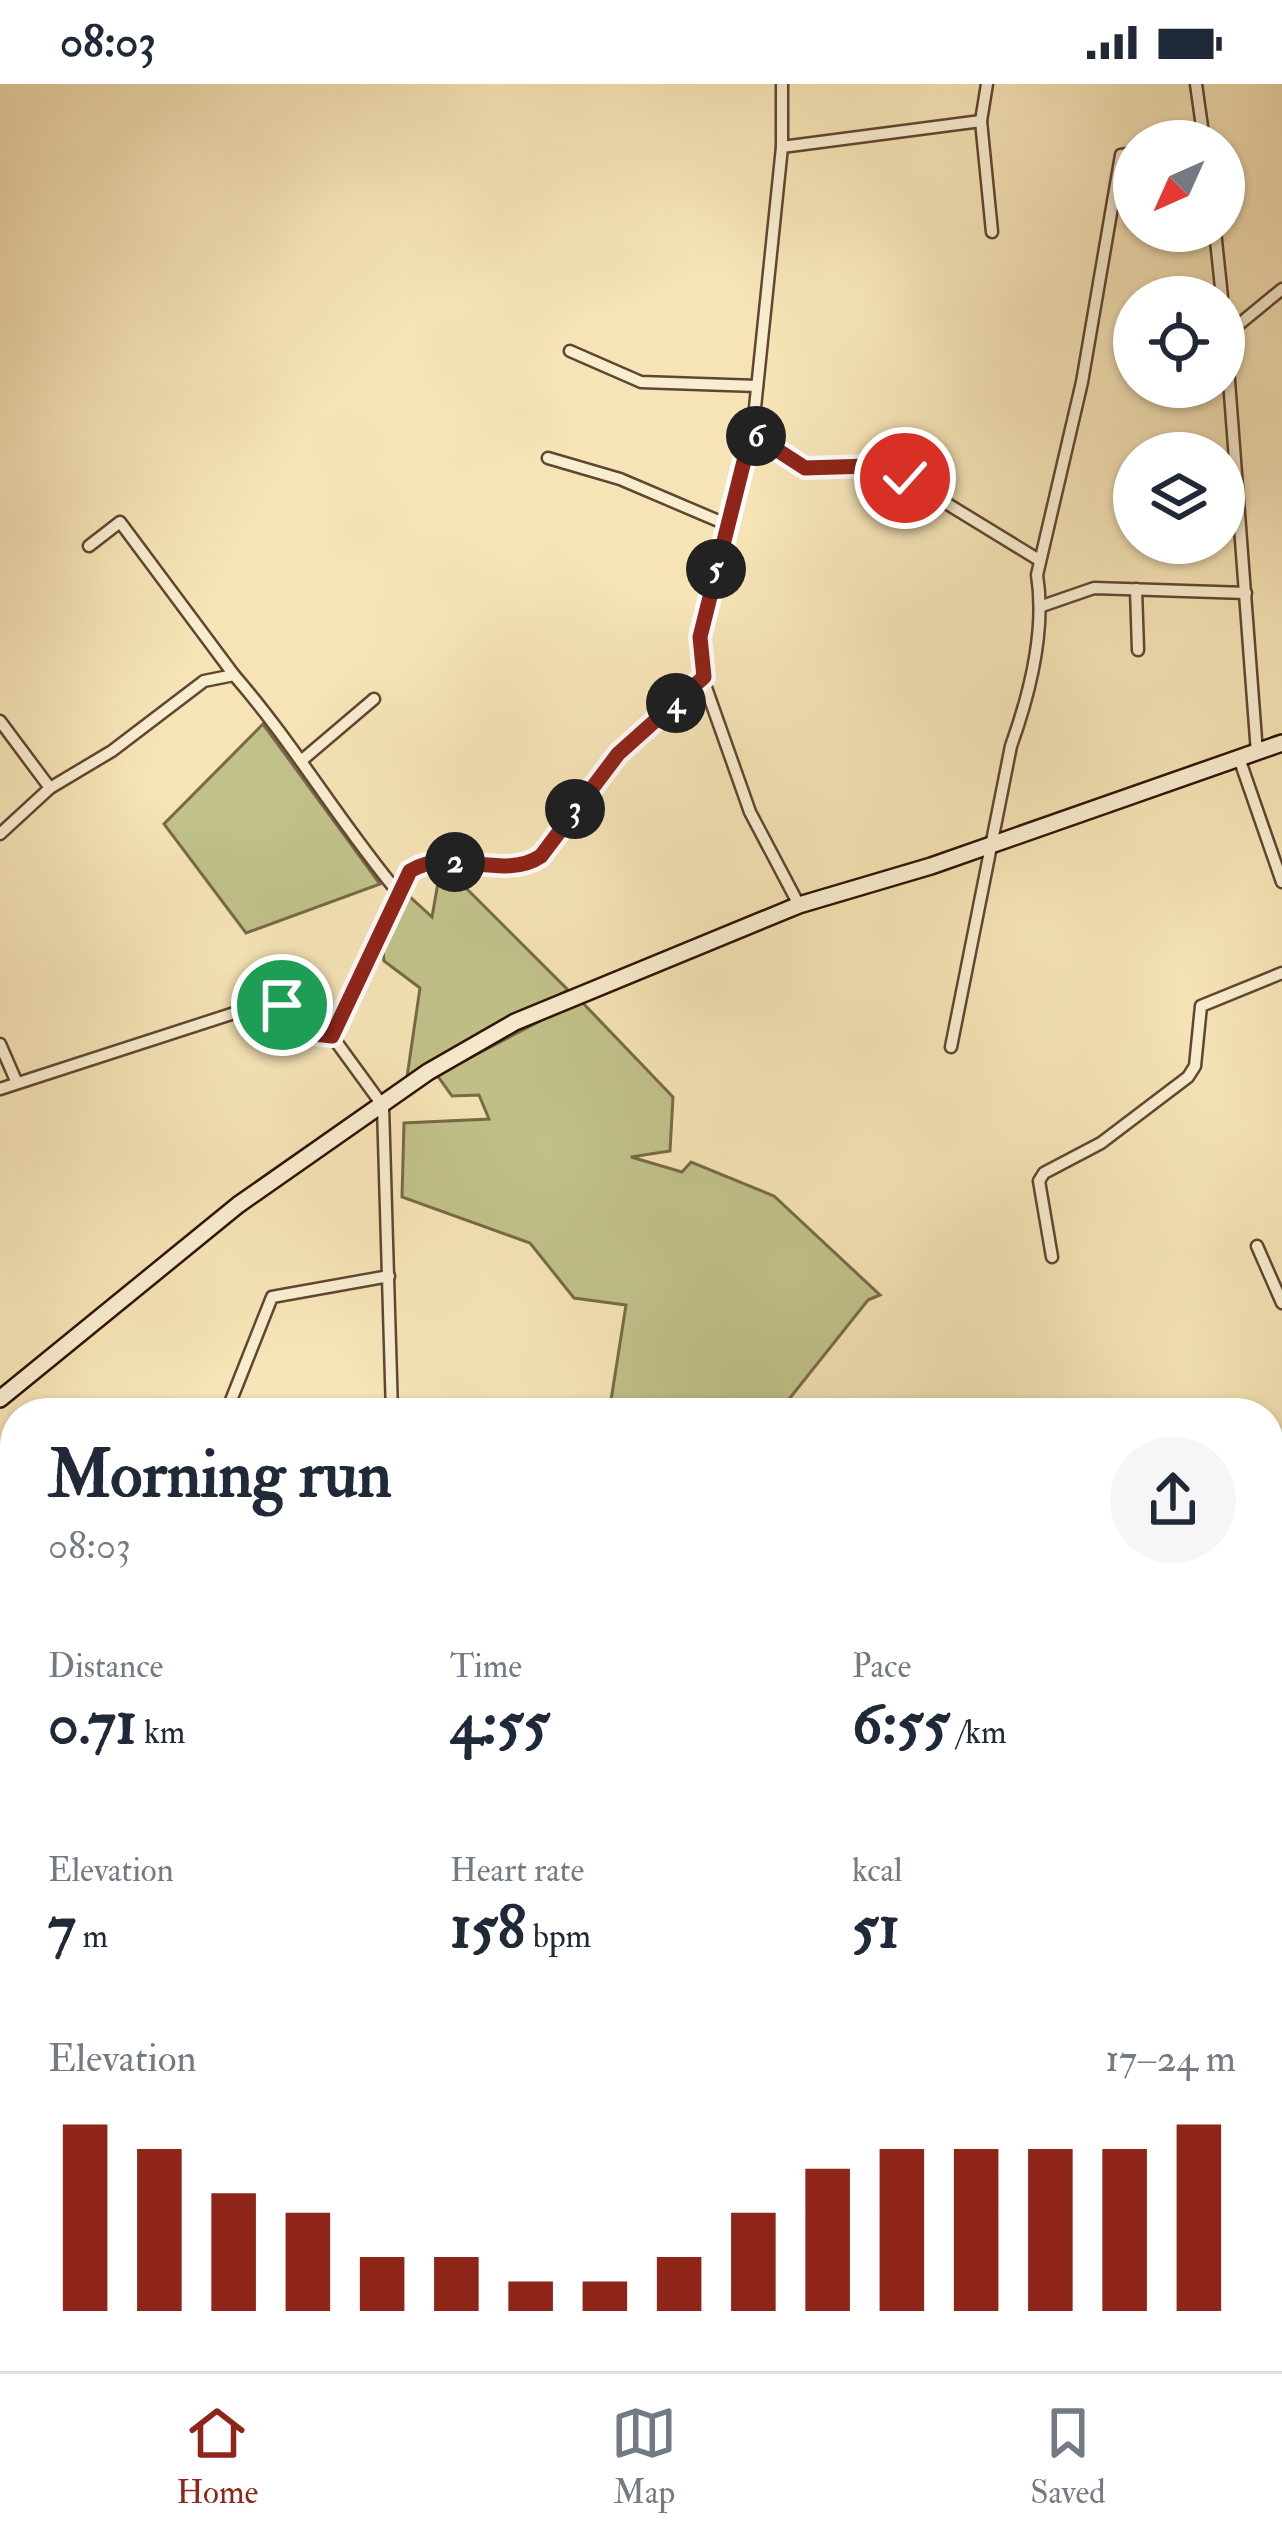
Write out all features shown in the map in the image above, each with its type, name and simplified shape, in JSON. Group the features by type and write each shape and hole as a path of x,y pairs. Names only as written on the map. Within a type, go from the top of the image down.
{"street":[{"path":"782,84 782,148 751,433 700,637 704,677 750,812 799,905"},
{"path":"987,84 981,121 992,232"},
{"path":"1196,84 1201,120"},
{"path":"782,148 981,121"},
{"path":"951,1046 991,845 1026,702 1042,606 1039,560 1082,382 1113,188"},
{"path":"1245,319 1282,289"},
{"path":"570,351 641,382 757,386"},
{"path":"1232,408 1257,754"},
{"path":"751,433 805,468 868,466 905,478 1039,560"},
{"path":"548,458 620,479 728,525"},
{"path":"88,546 120,522 302,760 345,830 401,896"},
{"path":"1042,606 1094,588 1246,593"},
{"path":"1136,589 1138,650"},
{"path":"0,833 50,788 112,751 204,681 234,675"},
{"path":"332,1036 410,871 427,861 525,866 541,856 618,754 704,677"},
{"path":"302,760 374,699"},
{"path":"0,721 50,788"},
{"path":"1,1398 238,1205 428,1072 515,1022 799,905 991,845 1282,742"},
{"path":"1239,758 1282,881"},
{"path":"1052,1257 1039,1181 1044,1173 1101,1143 1188,1077 1195,1066 1201,1006 1282,973"},
{"path":"0,1088 256,1006 282,1005 314,1034 332,1036 382,1106 392,1398"},
{"path":"0,1044 17,1083"},
{"path":"1257,1246 1282,1303"},
{"path":"232,1398 272,1297 389,1276"}],"green space":[{"path":"263,724 380,884 246,933 164,824"},
{"path":"440,871 454,876 568,990 407,1077 420,988 384,961 383,949 409,896 432,917"},
{"path":"580,1000 673,1097 670,1151 631,1157 682,1172 691,1162 774,1196 880,1295 868,1300 790,1398 611,1398 626,1305 574,1298 530,1243 402,1197 404,1123 489,1119 479,1095 452,1096 437,1075"}],"route":[{"path":"282,1005 314,1034 324,1039 332,1036 410,871 427,861 525,866 541,856 618,754 704,677 700,637 751,433 805,468 868,466 905,478"}]}
